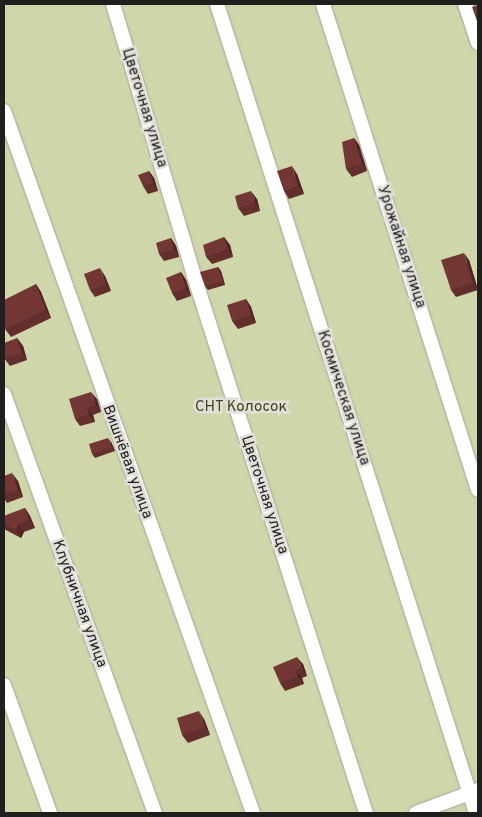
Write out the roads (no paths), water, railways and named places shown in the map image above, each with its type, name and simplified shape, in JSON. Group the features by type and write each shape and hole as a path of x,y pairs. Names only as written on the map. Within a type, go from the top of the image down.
{"street":[{"name":"Цветочная улица","path":"113,4 194,276 366,813"},
{"name":"Космическая улица","path":"217,4 474,791 476,813"},
{"name":"Урожайная улица","path":"323,4 478,490"},
{"path":"464,4 478,43"},
{"name":"Вишнёвая улица","path":"4,111 253,813"},
{"name":"Клубничная улица","path":"4,394 155,813"},
{"path":"4,685 50,813"},
{"path":"416,813 474,791"}],"park label":[{"name":"СНТ Колосок","path":"241,408"}]}
